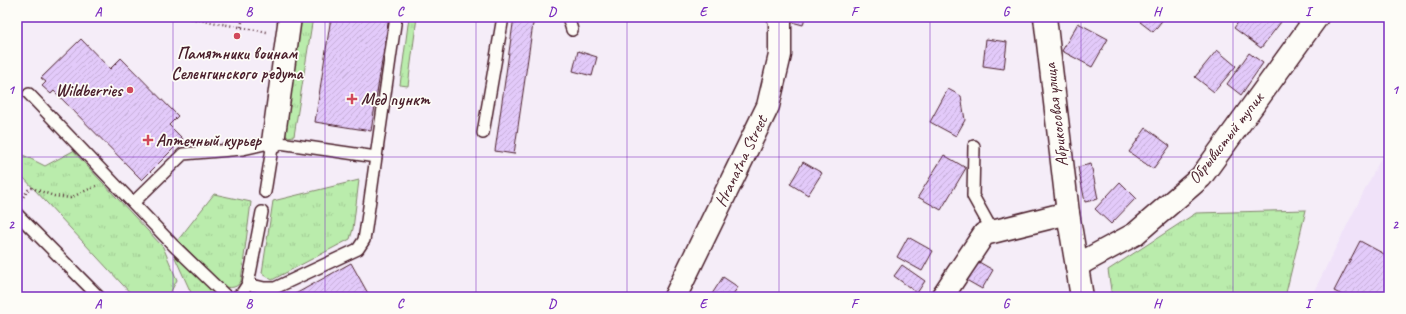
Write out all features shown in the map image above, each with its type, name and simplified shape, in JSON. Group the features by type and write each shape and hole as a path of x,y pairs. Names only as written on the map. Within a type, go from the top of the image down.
{"street":[{"path":"272,142 290,17"},
{"name":"Hranatna Street","path":"674,297 768,106 780,55 780,21 778,17"},
{"name":"Абрикосовая улица","path":"1045,17 1068,212 1082,297"},
{"name":"Обрывистый тупик","path":"1077,267 1085,261 1135,234 1201,177 1317,17"},
{"path":"942,297 984,234 1068,212"}],"lane":[{"path":"248,284 264,288 275,288 358,249 364,240 396,17"},
{"path":"483,133 503,17"},
{"path":"568,17 572,30"},
{"path":"29,94 174,246 227,297"},
{"path":"133,203 183,154 243,149 272,142 376,157"},
{"path":"265,192 272,142"},
{"path":"974,146 973,196 993,232"},
{"path":"236,297 242,293 248,284 262,212"},
{"path":"19,216 99,297"}],"path":[{"path":"183,17 248,28"},
{"path":"241,27 243,17"},
{"path":"19,216 18,208 21,198 28,190 32,188 54,196 70,198 111,180"}],"shaded area":[{"path":"1389,142 1389,297 1311,297"}],"green space":[{"path":"298,17 313,17 294,136 288,137 283,134"},
{"path":"409,17 417,17 408,86 400,85"},
{"path":"73,151 163,247 177,280 168,297 134,297 17,170 17,152 45,166"},
{"path":"359,180 353,229 350,239 272,280 262,273 273,201"},
{"path":"214,194 251,202 241,281 234,287 224,287 178,240"},
{"path":"1306,210 1285,297 1112,297 1108,270 1196,213"},
{"path":"171,249 218,297 193,297"}],"building":[{"path":"331,17 389,17 371,131 315,122"},
{"path":"514,17 534,17 514,154 495,151"},
{"path":"789,17 805,17 803,25 788,21"},
{"path":"1144,17 1165,17 1153,32 1140,22"},
{"path":"1242,17 1274,17 1281,22 1261,48 1234,28"},
{"path":"1078,23 1108,39 1092,67 1062,51"},
{"path":"81,39 110,69 121,58 178,116 169,125 183,139 142,180 54,91 51,94 42,86 46,82 41,78"},
{"path":"986,39 1007,42 1004,69 983,66"},
{"path":"1217,50 1236,66 1214,92 1195,77"},
{"path":"578,51 597,57 592,76 573,71"},
{"path":"1249,53 1263,63 1241,95 1227,84"},
{"path":"948,89 961,96 965,120 956,136 930,122"},
{"path":"1146,128 1170,146 1153,169 1129,152"},
{"path":"944,155 966,168 941,210 918,197"},
{"path":"803,162 822,173 808,195 790,184"},
{"path":"1091,164 1098,199 1085,202 1078,167"},
{"path":"1120,182 1136,198 1111,224 1095,209"},
{"path":"908,237 933,251 922,271 897,257"},
{"path":"1360,241 1386,255 1389,248 1389,297 1346,297 1334,291"},
{"path":"972,258 993,270 982,289 961,277"},
{"path":"351,263 370,297 290,297"},
{"path":"902,265 925,281 917,293 894,276"},
{"path":"723,277 738,287 731,297 710,297"}],"place":[{"name":"Памятники воинам Селенгинского редута","path":"237,36"},
{"name":"Wildberries","path":"130,90"},
{"name":"Мед пункт","path":"352,99"},
{"name":"Аптечный курьер","path":"148,140"}]}
